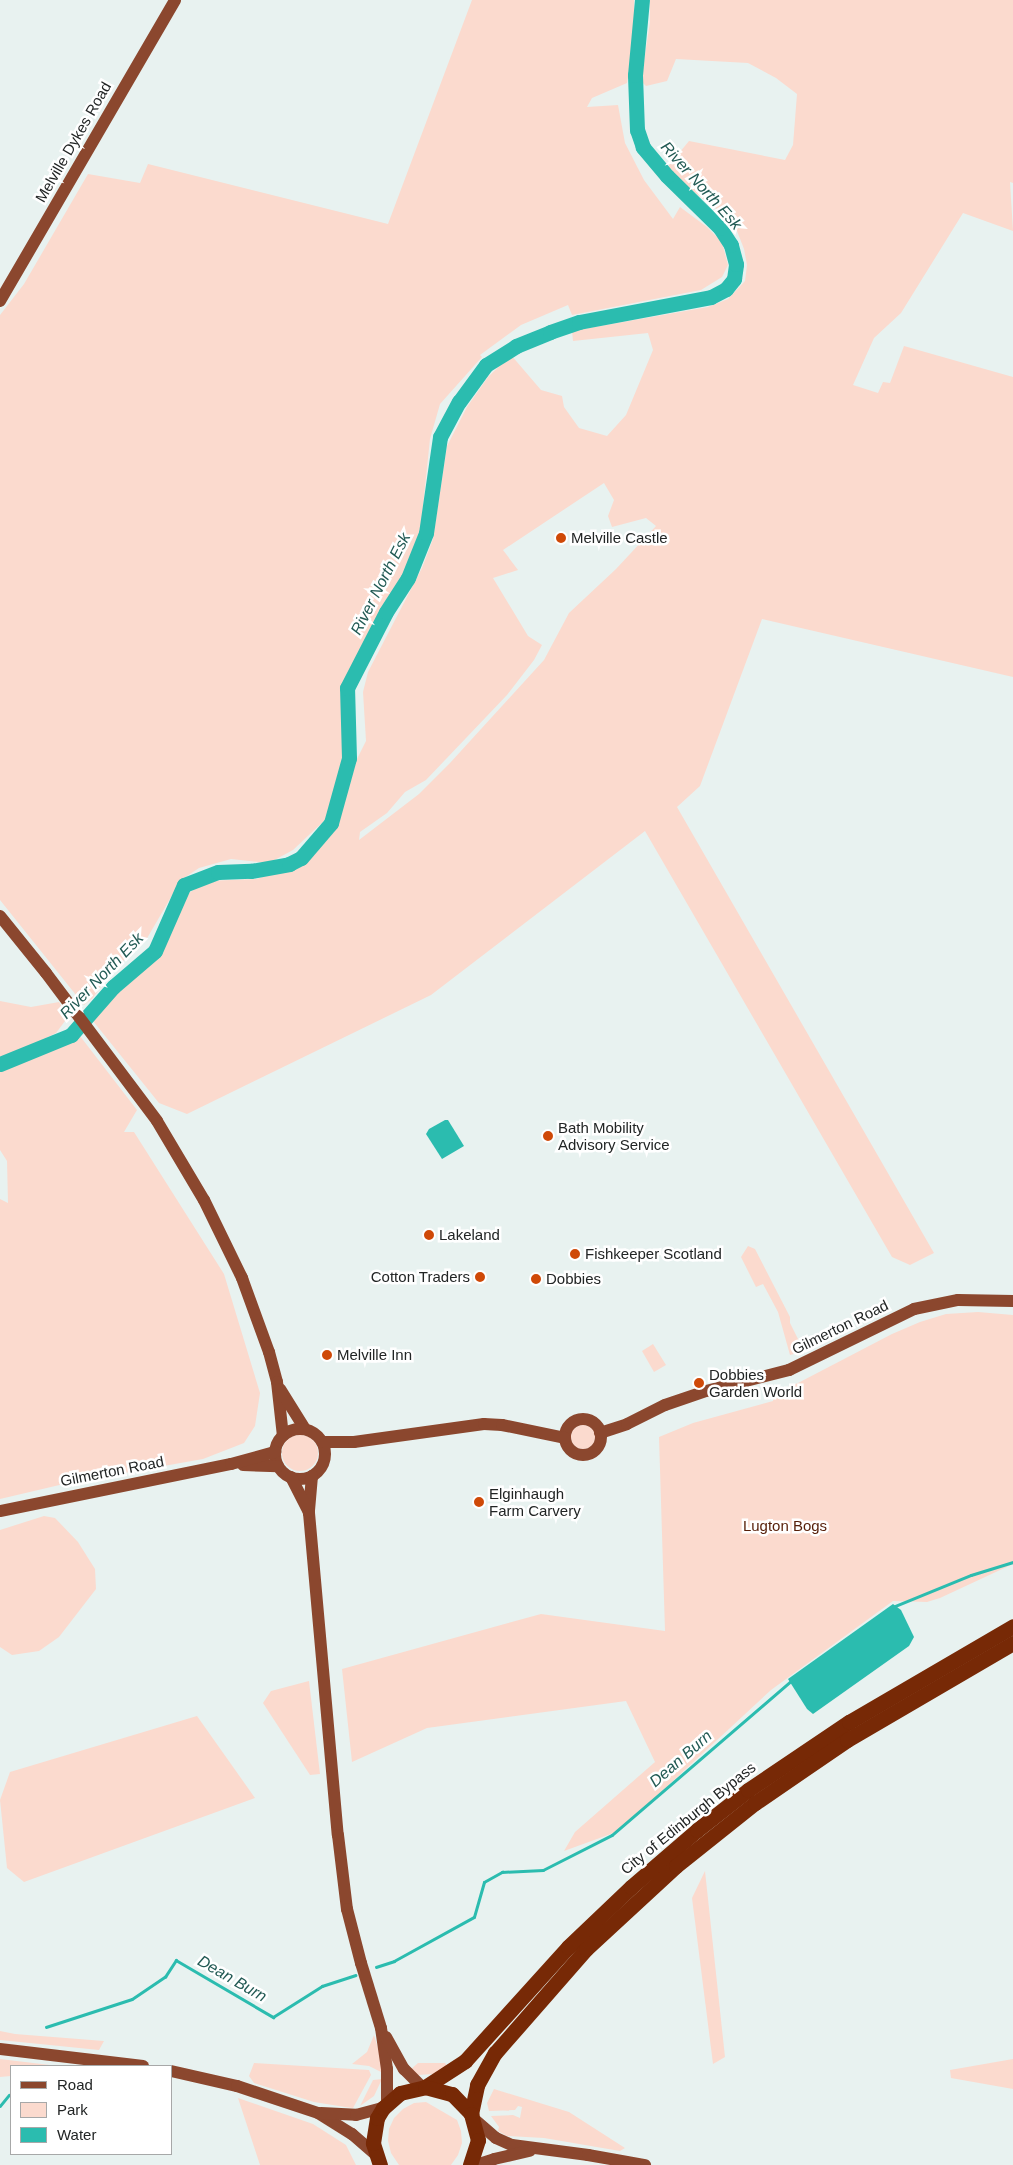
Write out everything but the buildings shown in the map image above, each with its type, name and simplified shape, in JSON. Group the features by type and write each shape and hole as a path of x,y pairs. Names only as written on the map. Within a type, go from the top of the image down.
{"highway":[{"name":"City of Edinburgh Bypass","path":"385,2106 400,2093 424,2087 466,2061 534,1982 585,1930 697,1830 761,1781 849,1722 1013,1626"},
{"name":"City of Edinburgh Bypass","path":"470,2165 478,2140 473,2116 477,2085 496,2054 586,1949 676,1866 755,1803 847,1740 1013,1643"},
{"path":"424,2087 452,2094 466,2106 473,2116"},
{"path":"377,2161 374,2128 385,2106"}],"main road":[{"name":"Melville Dykes Road","path":"0,301 175,0"},
{"path":"1,917 46,973 157,1121 204,1200 242,1278 269,1352 277,1382 283,1436 275,1452 278,1466 291,1477 310,1513"},
{"name":"Gilmerton Road","path":"600,1433 626,1424 665,1405 706,1391 789,1370 914,1309 958,1300 1013,1300"},
{"path":"277,1382 295,1416 305,1429"},
{"path":"580,1420 591,1421 600,1433 601,1439 596,1450 585,1455 570,1449 565,1438 571,1424 580,1420"},
{"path":"323,1442 354,1442 484,1424 502,1425 565,1438"},
{"path":"283,1436 299,1428 315,1434 323,1442 325,1456 321,1468 312,1476 298,1479 291,1477"},
{"path":"325,1456 354,1442"},
{"name":"Gilmerton Road","path":"0,1511 231,1464 275,1452"},
{"name":"Gilmerton Road","path":"231,1464 278,1466"},
{"path":"312,1476 310,1513 337,1825 347,1909 381,2028 387,2069 385,2106 356,2115 318,2113"},
{"path":"381,2028 404,2069 424,2087"},
{"path":"0,2049 135,2065"},
{"path":"172,2072 237,2086 318,2113 352,2134 377,2161"},
{"path":"473,2116 496,2138 512,2146 588,2154 645,2165"},
{"path":"476,2165 494,2158 538,2150"}],"green space":[{"path":"472,0 634,0 634,39 627,83 592,98 587,107 618,105 625,143 644,180 673,219 680,207 707,227 722,242 728,265 722,277 701,290 572,315 568,305 521,325 480,355 482,357 440,404 430,439 420,535 405,573 365,641 342,688 342,727 345,758 337,792 326,819 293,850 269,863 231,859 199,868 181,880 146,940 110,973 93,998 84,1005 0,900 0,315 24,284 88,174 140,183 148,164 388,224"},
{"path":"650,0 1013,0 1013,183 1010,182 1013,231 963,213 901,313 874,338 853,385 878,393 883,382 890,383 904,346 1013,377 1013,677 762,619 700,786 677,807 934,1253 910,1265 892,1257 645,831 431,995 187,1114 159,1103 93,1021 114,997 148,967 163,942 180,900 205,881 257,879 303,861 328,836 339,820 357,759 366,741 363,692 368,672 422,568 433,539 447,446 467,407 488,377 511,355 541,390 562,396 564,407 579,428 607,436 626,415 653,350 648,333 573,341 572,331 708,307 728,299 745,281 747,265 744,249 735,226 719,211 665,170 689,141 785,160 793,145 797,94 776,78 748,63 676,59 667,81 646,86 641,81 650,22","holes":["604,483 614,500 608,516 612,527 646,518 656,526 616,569 569,613 544,660 450,763 419,794 359,840 360,832 387,813 405,792 426,780 507,695 534,660 542,645 528,636 493,578 518,570 503,550"]},
{"path":"0,1001 31,1007 59,1002 68,1017 56,1033 22,1050 0,1057"},
{"path":"80,1036 137,1110 124,1132 134,1132 224,1274 260,1393 255,1426 244,1443 203,1459 68,1483 0,1499 0,1199 8,1203 7,1161 0,1150 0,1072"},
{"path":"748,1246 755,1249 790,1317 790,1323 804,1351 790,1355 778,1312 763,1284 756,1287 741,1257"},
{"name":"Lugton Bogs","path":"978,1312 1013,1315 1013,1564 940,1598 927,1602 893,1601 771,1690 619,1831 564,1851 575,1832 655,1762 626,1701 427,1728 352,1762 342,1669 541,1614 665,1631 659,1437 693,1423 773,1401 774,1392 798,1383 892,1334 920,1322 946,1314"},
{"path":"653,1344 666,1365 654,1372 642,1351"},
{"path":"583,1425 592,1428 595,1437 592,1446 583,1449 574,1446 571,1437 574,1428"},
{"path":"300,1435 312,1441 318,1453 312,1465 300,1471 288,1465 282,1453 288,1441"},
{"path":"44,1516 55,1518 78,1542 95,1569 96,1589 59,1637 39,1651 12,1655 0,1647 0,1530"},
{"path":"309,1681 320,1774 310,1775 263,1703 271,1691"},
{"path":"197,1716 255,1798 24,1882 7,1868 0,1800 10,1772"},
{"path":"705,1871 725,2057 713,2064 692,1898"},
{"path":"0,2031 15,2034 104,2041 99,2050 0,2040"},
{"path":"374,2035 383,2064 383,2073 369,2066 352,2064 367,2052"},
{"path":"0,2059 50,2065 10,2065 10,2076 0,2077"},
{"path":"1013,2059 1013,2089 951,2078 950,2070"},
{"path":"254,2063 369,2070 371,2075 353,2108 314,2102 254,2083 249,2076"},
{"path":"418,2063 445,2063 448,2068 433,2074 418,2075 410,2070"},
{"path":"382,2079 374,2096 360,2106 373,2080"},
{"path":"494,2089 569,2112 625,2148 620,2151 544,2138 507,2136 498,2131 499,2127 491,2116 513,2115 520,2118 522,2107 518,2106 515,2110 489,2111 487,2103"},
{"path":"238,2098 313,2124 346,2145 356,2165 260,2165"},
{"path":"426,2102 457,2120 461,2131 462,2143 458,2155 451,2165 399,2165 391,2153 388,2141 389,2129 394,2118 403,2109 414,2103"}],"water":[{"path":"448,1120 464,1146 442,1159 426,1134 429,1129"},
{"path":"893,1604 901,1610 914,1637 909,1646 813,1714 807,1709 788,1679"}],"waterway":[{"name":"River North Esk","path":"0,1064 71,1035 113,987 155,951 184,885 218,872 251,871 289,864 301,858 331,823 349,758 347,688 386,612 408,578 426,533 440,437 459,402 486,365 516,346 550,332 579,322 711,297 726,289 734,279 736,264 731,245 720,228 667,176 643,147 637,130 635,75 642,0"},
{"name":"Dean Burn","path":"893,1607 971,1575 1013,1562"},
{"name":"Dean Burn","path":"376,1967 394,1961 474,1917 484,1882 502,1872 543,1870 612,1835 791,1681"},
{"name":"Dean Burn","path":"46,2027 132,1999 165,1977 176,1960 273,2017 322,1986 355,1975"},
{"name":"Dean Burn","path":"0,2106 9,2095"}],"place":[{"name":"Melville Castle","path":"561,538"},
{"name":"Bath Mobility Advisory Service","path":"548,1136"},
{"name":"Lakeland","path":"429,1235"},
{"name":"Fishkeeper Scotland","path":"575,1254"},
{"name":"Cotton Traders","path":"480,1277"},
{"name":"Dobbies","path":"536,1279"},
{"name":"Melville Inn","path":"327,1355"},
{"name":"Dobbies Garden World","path":"699,1383"},
{"name":"Elginhaugh Farm Carvery","path":"479,1502"}]}
